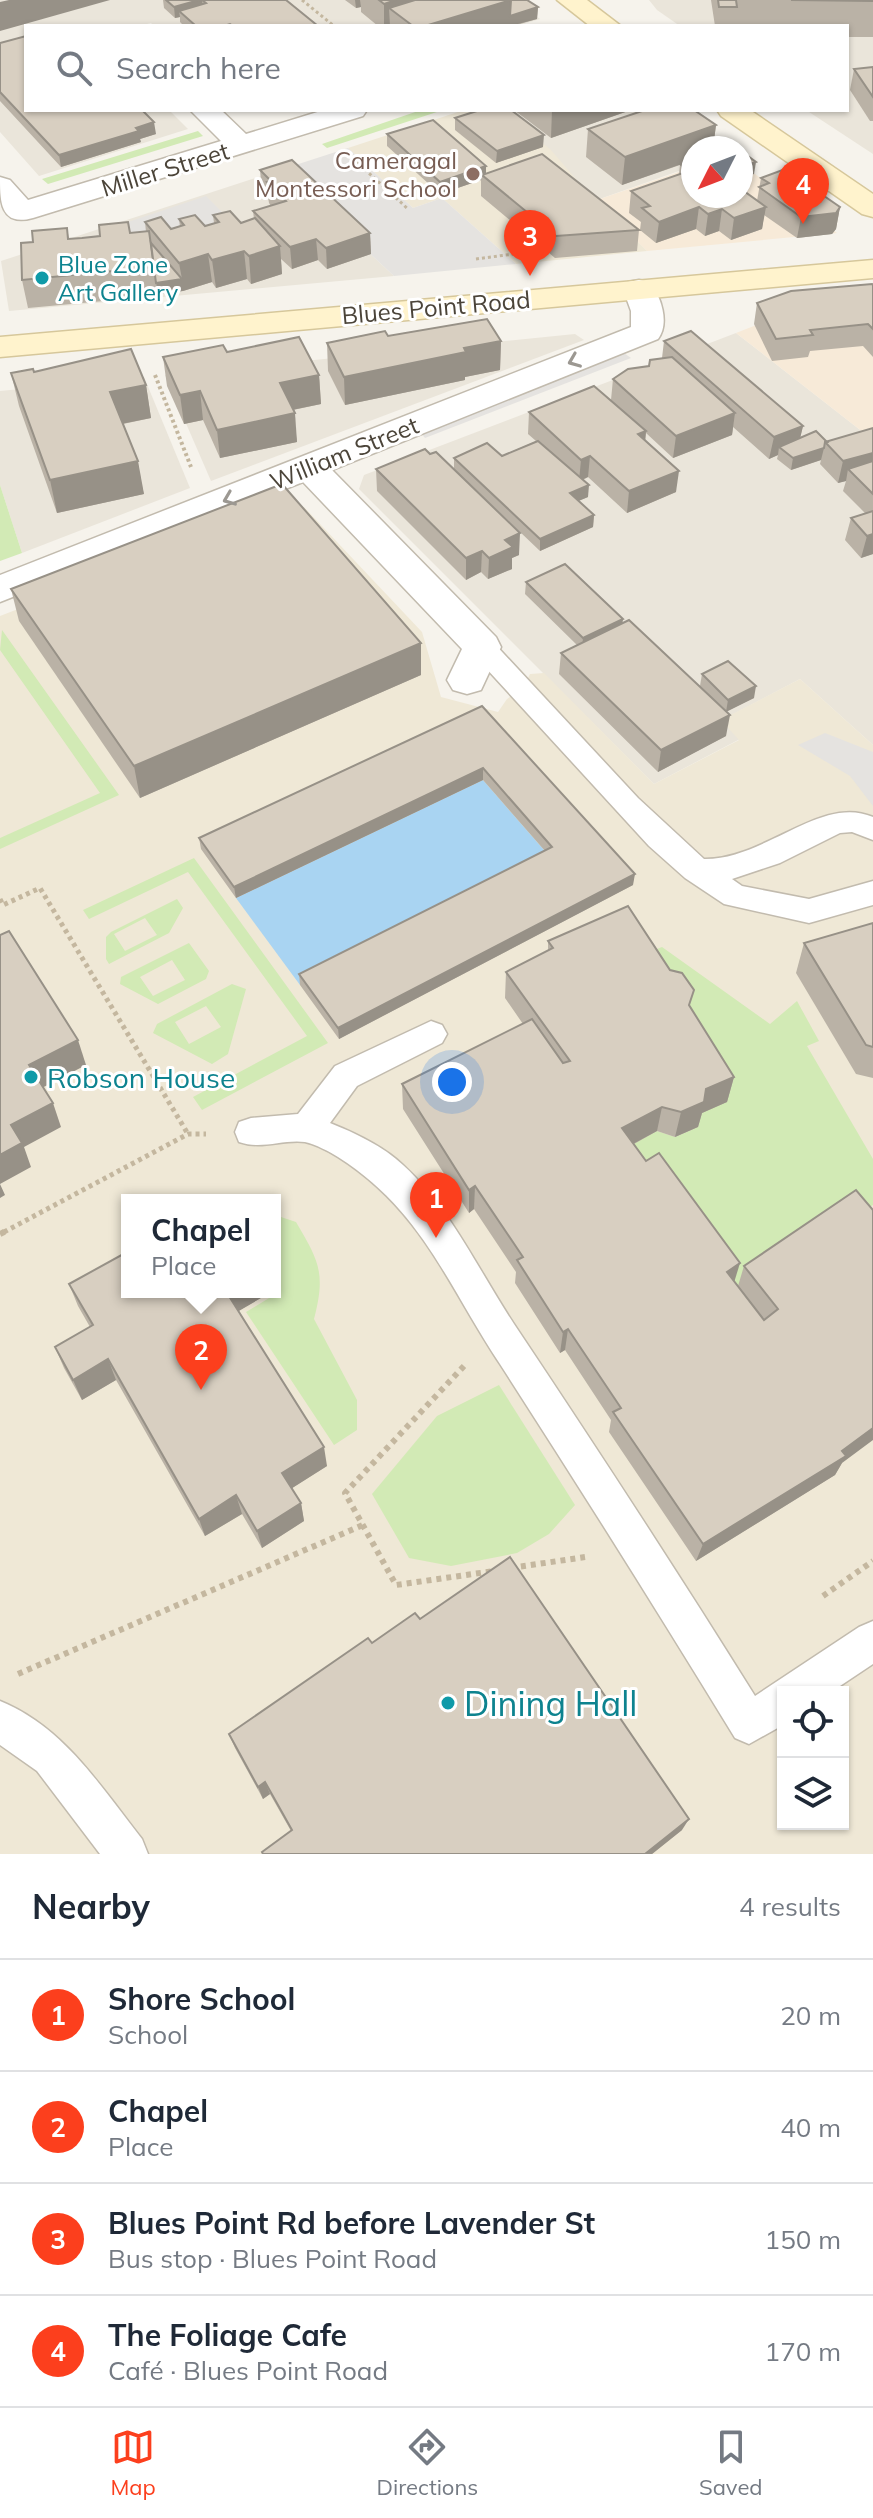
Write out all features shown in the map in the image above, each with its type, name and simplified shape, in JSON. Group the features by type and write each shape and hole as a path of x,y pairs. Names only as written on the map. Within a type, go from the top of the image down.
{"street":[{"path":"579,2 606,24"},
{"path":"206,112 242,145"},
{"name":"Miller Street","path":"0,186 22,212 347,112"},
{"path":"734,112 873,208"},
{"name":"Blues Point Road","path":"0,347 873,269"},
{"name":"William Street","path":"0,589 647,332 647,311 639,289"},
{"path":"309,467 474,663"}],"lane":[{"path":"474,663 658,839 695,870 734,896 809,911 873,893"},
{"path":"695,870 733,870 836,822 855,821 873,829"},
{"path":"307,1128 346,1076 431,1034"},
{"path":"251,1132 307,1128 347,1145 391,1175 448,1243 498,1331 637,1542 749,1724 777,1705"},
{"path":"805,1686 873,1641"},
{"path":"0,1721 51,1757 127,1854"}],"path":[{"path":"302,0 332,24"},
{"path":"339,146 408,209"},
{"path":"465,260 521,253"},
{"path":"153,371 189,463"},
{"path":"0,1234 188,1134 40,888 1,903"},
{"path":"498,1331 345,1493 396,1585 588,1557"},
{"path":"15,1675 363,1525"},
{"path":"823,1596 873,1561"}],"shaded area":[{"path":"0,0 514,0 540,19 523,24 24,24 24,112 171,112 188,129 39,176 0,132"},
{"path":"649,0 873,0 873,154 809,112 849,112 849,24 677,24 657,10"},
{"name":"Cameragal Montessori School","path":"458,112 502,112 550,149 595,201 647,251 516,264 442,198 413,208 348,148"},
{"path":"501,112 668,112 702,136 681,136 681,170 594,201"},
{"path":"348,148 413,208 442,198 516,264 394,276 280,170"},
{"path":"280,170 394,276 9,311 1,261"},
{"path":"681,171 681,208 753,208 753,173 837,233 647,251 594,201"},
{"path":"206,196 230,220 178,237 136,239 122,224"},
{"path":"787,313 873,314 873,440 736,333"},
{"path":"736,333 873,440 873,745 800,679 722,720 740,739 654,784 359,489 364,475"},
{"path":"575,334 584,340 211,481 165,375"},
{"path":"624,353 631,358 425,438 420,432"},
{"path":"144,377 190,488 22,553 0,485 0,391"},
{"path":"287,505 304,507 422,632 441,697 498,712 507,699 523,688 530,674 544,673 654,784 739,740 721,720 800,679 873,745 873,1854 0,1854 0,616"},
{"path":"825,733 873,752 873,806 850,776 798,745"}],"green space":[{"path":"415,112 437,112 327,148 322,144"},
{"path":"198,131 203,136 48,184 42,179"},
{"path":"0,485 22,553 0,561"},
{"path":"2,630 119,795 0,849 0,838 100,793 0,650"},
{"path":"194,858 328,1043 202,1110 193,1097 307,1036 188,872 89,919 83,910"},
{"path":"177,899 183,908 169,933 109,964 106,959 106,937","holes":["145,918 157,935 125,951 114,934"]},
{"path":"189,943 209,971 206,979 158,1004 120,984 121,977","holes":["172,960 185,980 153,996 140,977"]},
{"path":"662,947 770,1024 797,1001 819,1041 807,1046 873,1159 873,1205 738,1288 618,1152 657,1131 675,1137 698,1127 700,1113 639,956"},
{"path":"232,984 246,989 228,1054 212,1064 153,1033 157,1024","holes":["206,1006 221,1027 189,1044 175,1022"]},
{"path":"281,1217 296,1222 315,1258 320,1278 314,1319 357,1400 357,1430 334,1445 246,1312 269,1298 281,1298"},
{"path":"499,1385 575,1505 549,1534 517,1553 451,1566 409,1558 372,1494 437,1416"}],"water":[{"path":"483,780 551,858 300,985 236,898"}],"building":[{"path":"166,0 199,0 174,7"},
{"path":"202,0 286,0 316,24 194,24 179,11 206,3"},
{"path":"415,0 511,0 432,24 410,24 389,8"},
{"path":"511,0 527,0 538,7 510,16"},
{"path":"718,0 736,0 737,7 719,7"},
{"path":"791,0 873,0 873,1"},
{"path":"24,37 24,112 144,112 154,122 136,128 139,131 59,155 0,92 0,43"},
{"path":"873,67 873,97 854,69"},
{"path":"474,112 514,112 544,135 497,151 455,118"},
{"path":"639,112 697,112 716,125 681,136 625,157 588,129"},
{"path":"433,120 486,166 440,182 387,134"},
{"path":"542,154 639,230 556,236 482,175"},
{"path":"292,160 370,233 326,248 316,239 290,247 253,211 286,201 260,170"},
{"path":"785,169 840,207 836,213 801,217 759,187 769,183 761,178"},
{"path":"681,174 681,208 696,208 659,222 642,208 650,206 631,191"},
{"path":"753,198 766,207 734,218 722,209 708,214 700,208 753,208"},
{"path":"230,211 241,223 255,218 280,246 249,256 244,251 212,260 208,254 179,263 145,222 161,217 171,229 184,225 179,219 195,215 205,226 219,222 213,215"},
{"path":"128,222 130,233 149,231 154,267 22,280 21,243 33,242 32,231 67,228 68,239 82,238 100,236 99,225"},
{"path":"151,243 182,279 156,283"},
{"path":"872,284 873,329 868,324 810,330 813,335 776,339 757,303 791,291"},
{"path":"487,319 501,341 464,348 466,352 344,377 327,343 385,331 388,336"},
{"path":"691,331 803,426 774,437 664,341"},
{"path":"299,337 319,375 280,383 295,413 217,430 200,391 180,395 163,357 223,345 227,352"},
{"path":"131,349 146,385 110,392 138,461 50,480 11,373 33,369 34,372"},
{"path":"672,357 735,413 676,436 613,379 628,369 649,366 650,360"},
{"path":"594,386 646,431 638,434 679,471 629,491 590,456 581,460 529,412"},
{"path":"873,428 873,453 843,461 825,442"},
{"path":"816,431 827,442 824,448 793,458 779,447"},
{"path":"538,441 589,485 570,493 594,515 540,539 454,458 487,443 502,456"},
{"path":"425,449 430,454 436,452 520,533 505,540 513,547 489,558 482,551 466,558 376,469"},
{"path":"873,461 873,494 848,469"},
{"path":"282,484 421,643 134,766 11,589"},
{"path":"873,511 873,534 867,536 851,518"},
{"path":"565,564 623,619 583,638 526,582"},
{"path":"629,620 730,715 661,750 561,653"},
{"path":"728,661 756,686 728,700 702,674"},
{"path":"482,706 635,874 338,1028 299,974 552,847 483,768 234,887 199,838"},
{"path":"628,906 670,970 682,973 694,990 689,1005 734,1077 706,1089 704,1102 681,1112 662,1107 622,1128 646,1161 659,1153 740,1263 727,1272 764,1320 778,1309 744,1266 856,1190 873,1210 873,1428 842,1451 846,1456 703,1544 613,1412 621,1408 568,1329 563,1332 517,1260 523,1257 475,1186 469,1190 402,1084 532,1019 563,1063 570,1061 506,972 553,948 548,941"},
{"path":"873,923 873,1047 866,1045 804,943"},
{"name":"Robson House","path":"9,931 78,1040 29,1065 53,1103 11,1125 22,1143 0,1155 0,935"},
{"path":"121,1255 121,1298 230,1298 324,1447 282,1473 301,1503 257,1531 236,1495 199,1519 108,1359 73,1380 55,1347 93,1325 69,1284"},
{"name":"Dining Hall","path":"510,1557 689,1819 645,1854 263,1854 292,1830 265,1782 258,1787 229,1734 368,1638 372,1643 415,1613 420,1619"}],"place":[{"name":"Cameragal Montessori School","path":"473,174"},
{"name":"The Foliage Cafe","path":"803,224"},
{"name":"Blues Point Rd before Lavender St","path":"530,276"},
{"name":"Blue Zone Art Gallery","path":"42,278"},
{"name":"Robson House","path":"31,1077"},
{"name":"Shore School","path":"436,1238"},
{"name":"Chapel","path":"201,1390"},
{"name":"Dining Hall","path":"448,1703"}]}
